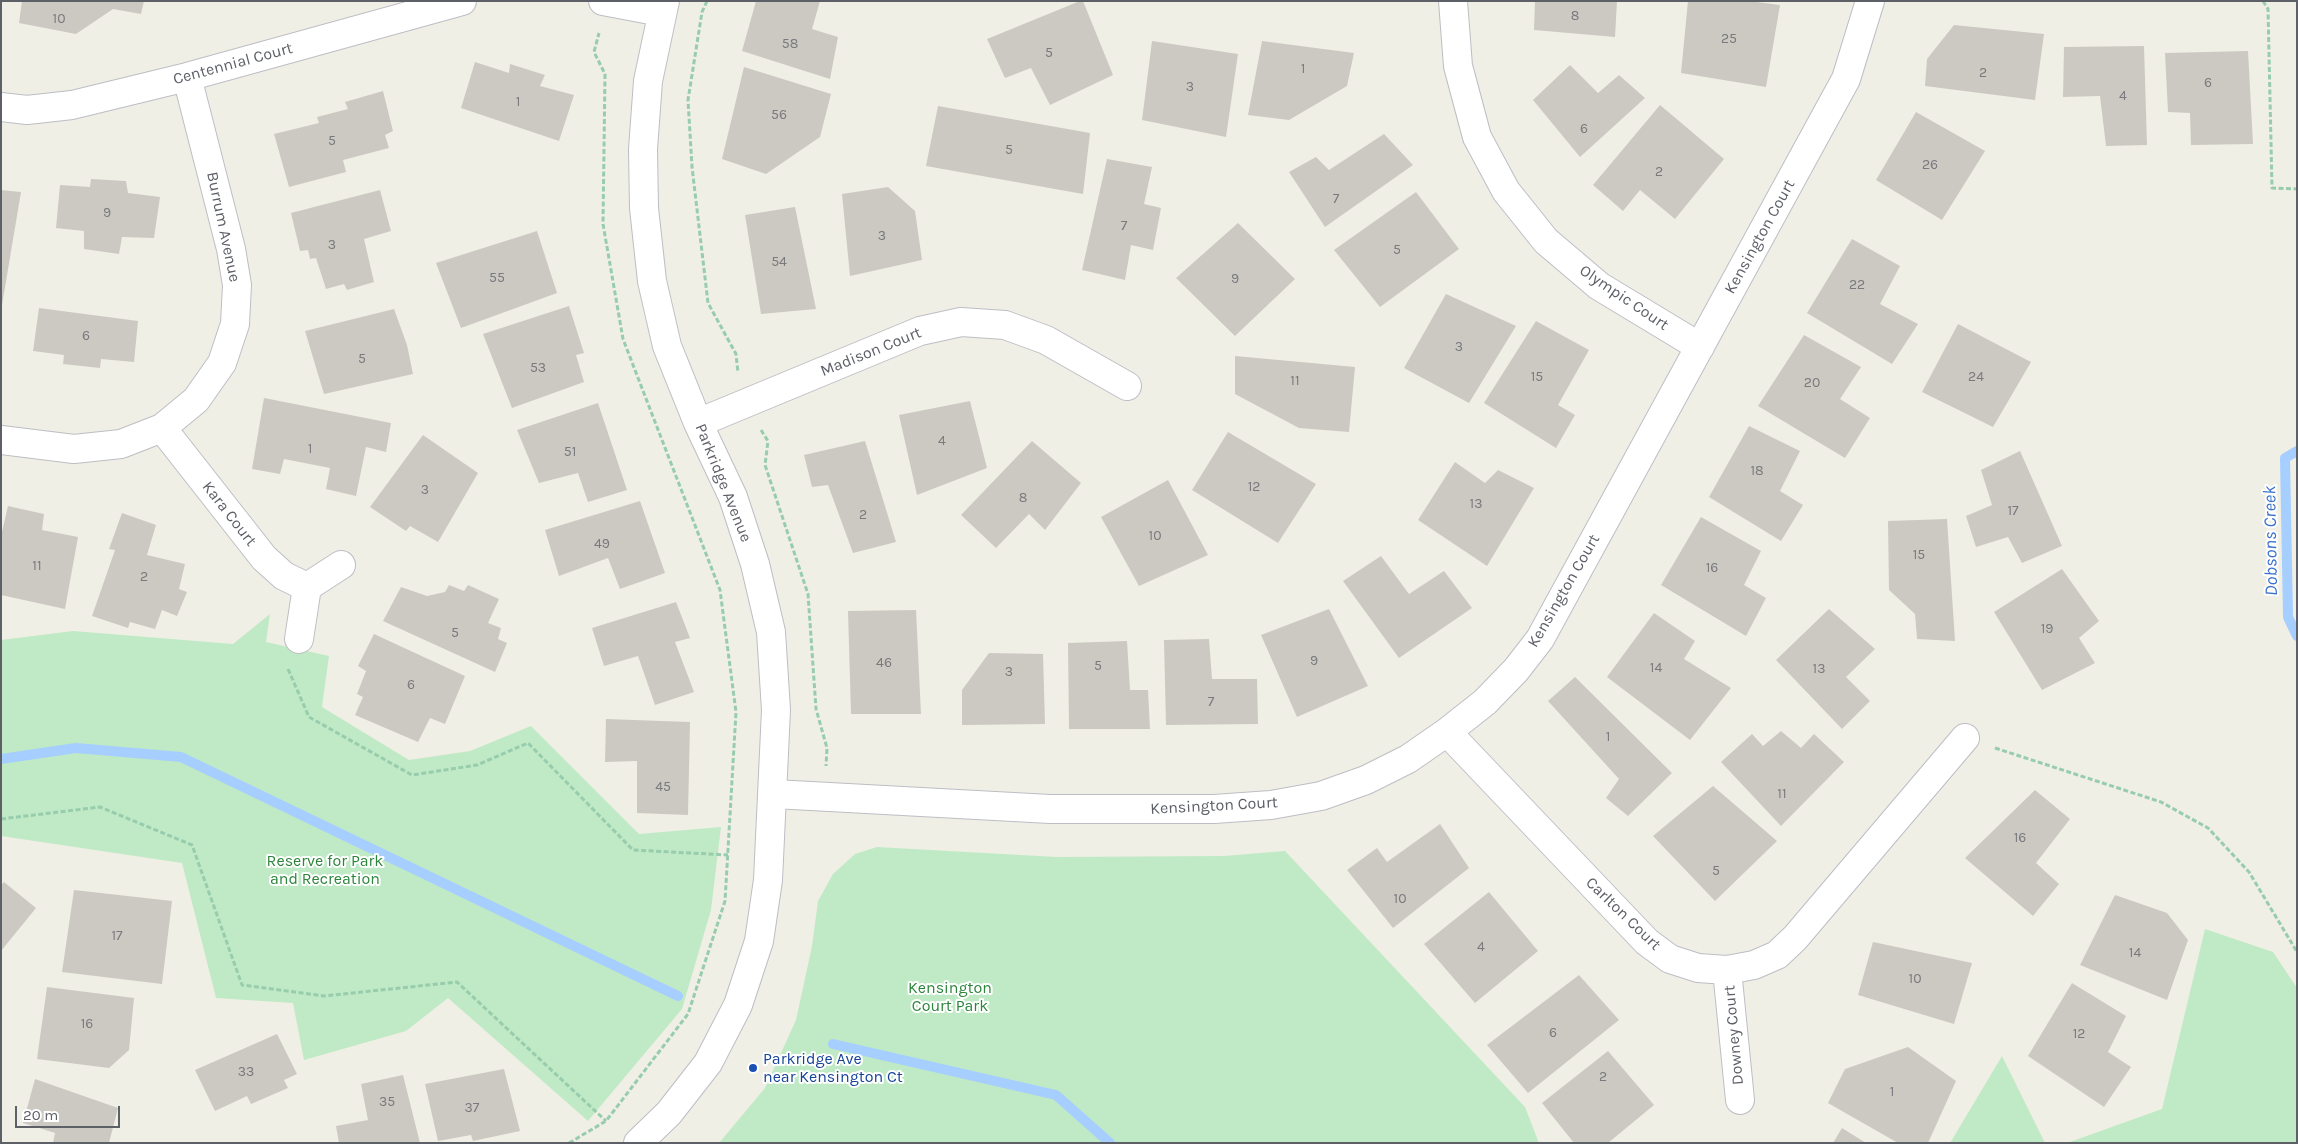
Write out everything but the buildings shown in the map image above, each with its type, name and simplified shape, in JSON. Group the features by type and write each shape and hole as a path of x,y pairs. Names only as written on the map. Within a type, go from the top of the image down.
{"street":[{"name":"Centennial Court","path":"1,107 27,110 72,105 187,77 462,1"},
{"name":"Olympic Court","path":"1453,1 1458,66 1474,128 1506,191 1546,241 1599,286 1700,347"},
{"name":"Kensington Court","path":"774,794 1050,809 1214,809 1271,805 1321,796 1366,780 1408,759 1447,732 1485,702 1516,670 1540,639 1846,79 1870,1"},
{"path":"605,2 663,7"},
{"name":"Parkridge Avenue","path":"638,1143 669,1113 708,1063 738,1005 759,941 768,880 774,794 776,710 771,632 755,564 732,497 698,424 667,346 652,281 644,208 643,149 648,81 663,7"},
{"name":"Burrum Avenue","path":"1,440 74,449 120,444 162,428 196,400 222,363 235,324 237,285 231,249 187,77"},
{"name":"Madison Court","path":"698,424 920,330 961,322 1005,325 1046,340 1127,386"},
{"name":"Kara Court","path":"162,428 264,558 284,576 306,587"},
{"path":"299,639 306,587 341,565"},
{"name":"Carlton Court","path":"1447,732 1647,942 1670,959 1698,968 1727,970 1754,965 1777,955 1795,938 1965,738"},
{"name":"Downey Court","path":"1727,970 1740,1100"}],"path":[{"path":"707,1 702,12 688,100 692,167 708,303 736,354 743,405"},
{"path":"2263,1 2268,9 2272,188 2297,189"},
{"path":"569,1143 606,1121 688,1014 725,901 736,712 720,590 623,339 603,224 605,74 594,52 605,2"},
{"path":"286,665 309,717 412,775 477,765 528,743 633,850 728,855"},
{"path":"1965,738 2161,802 2208,828 2249,872 2297,952"},
{"path":"1,819 100,807 192,846 242,985 324,996 457,982 606,1121"}],"green space":[{"name":"Reserve for Park and Recreation","path":"270,614 266,642 329,656 322,707 409,760 470,751 531,726 639,834 721,827 711,910 682,1009 588,1121 448,998 406,1031 304,1060 293,1003 216,998 182,863 1,836 1,640 73,631 233,644"},
{"name":"Kensington Court Park","path":"877,847 1057,857 1224,856 1285,851 1525,1107 1539,1143 719,1143 765,1088 796,1020 812,946 818,901 833,874 855,854"},
{"path":"2205,929 2273,952 2297,988 2297,1143 2067,1143 2162,1109"},
{"path":"2002,1056 2045,1143 1950,1143"}],"waterway":[{"name":"Dobsons Creek","path":"2297,451 2285,458 2288,617 2297,636"},
{"path":"1,759 76,748 181,757 678,996"},
{"path":"833,1044 1056,1095 1110,1143"}],"place":[{"name":"Parkridge Ave near Kensington Ct","path":"753,1068"}]}
